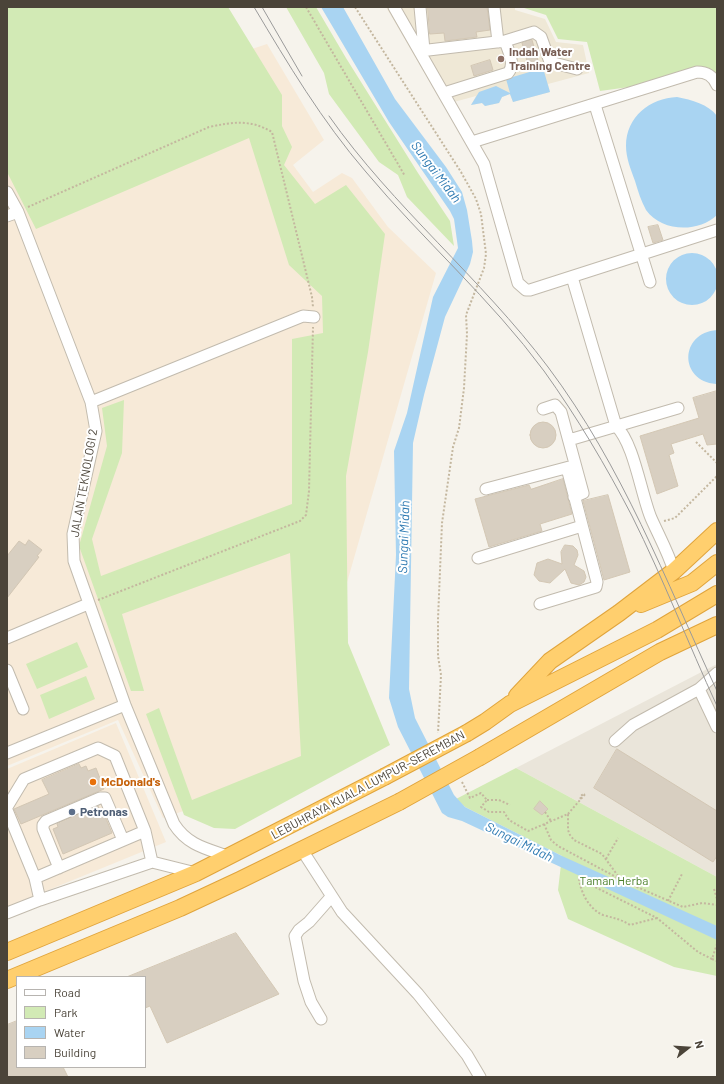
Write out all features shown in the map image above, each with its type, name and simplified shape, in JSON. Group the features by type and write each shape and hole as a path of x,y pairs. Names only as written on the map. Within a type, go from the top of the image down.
{"highway":[{"path":"510,704 550,661 619,613 674,571 717,531"},
{"path":"619,613 692,583 717,563"},
{"name":"LEBUHRAYA KUALA LUMPUR–SEREMBAN","path":"7,952 196,873 230,857 467,733 510,704 657,630 717,594"},
{"path":"17,976 180,908 399,802 480,757 660,652 717,625"}],"street":[{"path":"394,7 422,51 472,142 487,174 518,283 526,290 572,277 717,230"},
{"path":"420,7 422,51"},
{"path":"444,93 508,73 512,69 512,63 502,41 494,7"},
{"path":"422,51 502,41 537,33 541,37 550,62 577,68"},
{"path":"472,142 595,105 697,72 704,72 714,78 717,85"},
{"path":"595,105 650,282"},
{"name":"JALAN TEKNOLOGI 2","path":"7,192 18,212 91,402 96,431 73,534 74,561 88,604 125,705 174,824 182,836 191,842 230,857"},
{"path":"7,216 18,212"},
{"path":"572,277 616,426 625,438 651,517 668,553 674,571"},
{"path":"91,402 303,316 314,317"},
{"path":"540,604 596,587 597,578 574,497 583,493 571,466 569,440 561,412 555,405 543,409"},
{"path":"569,440 678,408"},
{"path":"486,489 571,466"},
{"path":"478,558 582,526"},
{"path":"7,638 88,604"},
{"path":"7,670 23,709"},
{"path":"615,741 633,725 699,689 717,673"},
{"path":"699,689 717,727"},
{"path":"7,753 125,705"},
{"path":"7,807 24,779 98,748 115,756 145,831 152,862"},
{"path":"60,868 43,829 43,825 46,821 52,818 100,798 105,798 123,840"},
{"path":"7,810 36,878 40,900"},
{"path":"36,878 145,831"},
{"path":"302,850 342,912 418,994 467,1055 480,1077"},
{"path":"7,913 40,900 152,862 196,873"},
{"path":"321,1019 311,1002 304,981 295,936 299,930 310,922 331,897"}],"path":[{"path":"306,7 405,176"},
{"path":"355,7 461,172 476,199 485,237 486,254 484,268 466,315 467,334 464,388 459,428 453,446 442,523 438,619 438,656 442,675 438,732 441,739"},
{"path":"18,212 209,127 235,122 259,125 272,132 312,297 314,317 309,491 306,515 300,520 88,604"},
{"path":"696,442 717,463"},
{"path":"651,517 663,521 675,518 717,476"},
{"path":"460,778 470,798 481,793 487,800 499,800 510,805"},
{"path":"487,800 481,807 489,812 504,812 509,820 528,831 568,814 581,799"},
{"path":"545,812 551,821"},
{"path":"568,814 568,830 574,840 602,854 621,880"},
{"path":"544,824 551,840 558,846 621,880 668,902 683,907 702,903 717,905"},
{"path":"606,859 618,838"},
{"path":"668,902 682,874"},
{"path":"657,918 630,925 616,917 604,915 588,903 580,889 579,879 657,918 698,952 717,961"},
{"path":"714,888 717,898"},
{"path":"712,959 717,944"}],"shaded area":[{"path":"7,7 249,50 267,44 324,140 293,165 313,192 342,173 352,178 388,227 436,273 327,652 330,751 195,807 163,818 118,720 7,766"},
{"name":"Indah Water Training Centre","path":"386,7 515,7 515,10 545,19 556,42 583,45 589,73 548,84 550,92 513,102 510,94 502,97 499,103 485,106 482,103 471,105 476,96 443,105"},
{"path":"717,664 717,877 516,768"},
{"path":"116,723 166,842 7,907 7,769"}],"green space":[{"path":"7,7 228,7 282,95 282,126 292,147 284,165 315,204 346,185 385,234 368,352 346,476 348,643 390,745 235,829 214,828 184,815 146,714 159,708 192,800 301,756 290,553 122,614 144,691 131,691 79,546 107,446 102,408 124,400 122,453 92,539 101,576 292,504 292,339 323,333 322,296 289,265 249,138 36,229 7,172"},
{"path":"286,7 316,7 418,173 450,221 454,246 407,197 398,175 379,162 329,94 324,73"},
{"path":"521,7 717,7 717,75 600,91 587,42 558,39 546,15"},
{"path":"77,642 88,667 37,689 26,664"},
{"path":"86,676 95,699 49,719 40,695"},
{"name":"Taman Herba","path":"516,768 717,877 717,976 674,967 568,919 558,890 562,856 465,807 456,799"}],"water":[{"name":"Sungai Midah","path":"321,7 343,7 395,99 446,167 462,192 467,210 472,241 473,252 470,264 445,317 413,443 409,689 415,718 454,795 465,807 562,856 717,926 717,940 442,813 398,727 389,698 396,555 394,451 407,413 433,297 458,248 454,219 450,211 389,122"},
{"path":"543,68 550,92 513,102 510,94 502,97 499,103 485,106 482,103 471,105 479,92 496,86 510,93 506,79"},
{"path":"677,97 694,101 709,108 717,116 717,215 700,225 680,228 661,223 646,210 630,168 626,150 627,136 630,126 641,111 658,101"},
{"path":"692,253 706,257 714,265 718,279 714,293 706,301 692,305 678,301 670,293 666,279 670,265 678,257"},
{"path":"717,330 716,384 704,381 695,375 690,366 688,357 690,348 696,339 705,333"}],"building":[{"path":"428,7 487,7 490,30 476,32 477,37 445,41 444,33 430,34"},
{"path":"532,40 539,64 529,68 522,43"},
{"path":"490,60 493,70 474,76 471,66"},
{"path":"658,225 663,240 653,243 648,227"},
{"path":"717,391 717,444 707,445 703,434 671,444 674,453 669,455 678,486 657,494 640,436 699,418 693,398"},
{"path":"543,422 552,426 556,435 552,444 543,448 534,444 530,435 534,426"},
{"path":"563,479 572,514 540,524 542,531 489,547 475,499 529,485 531,489"},
{"path":"608,495 630,572 604,580 583,501"},
{"path":"29,540 42,550 37,556 39,557 7,598 7,556 19,541 25,545"},
{"path":"565,545 573,546 577,550 578,555 574,565 584,571 586,577 584,582 579,585 571,583 565,569 550,583 539,581 534,575 537,563 548,559 562,564 561,552"},
{"path":"617,749 717,811 717,856 713,862 594,788"},
{"path":"79,764 81,768 86,766 88,771 96,768 104,789 21,824 14,809 49,794 42,780"},
{"path":"540,801 548,809 542,815 534,809"},
{"path":"98,806 100,810 102,809 112,833 63,854 53,829 58,827 57,824"},
{"path":"236,933 279,994 167,1043 150,1006 146,1008 146,976 129,976"},
{"path":"16,1021 16,1068 64,1068 68,1077 7,1077 7,1025"}],"tram line":[{"path":"254,7 306,92 350,153 410,222 502,319 544,371 568,406 601,460 632,516 717,706"},
{"path":"262,7 302,76"},
{"path":"329,116 381,181 522,334 575,405 599,444 641,524 717,691"}],"place":[{"name":"Indah Water Training Centre","path":"501,59"},
{"name":"McDonald's","path":"93,782"},
{"name":"Petronas","path":"72,812"}]}
